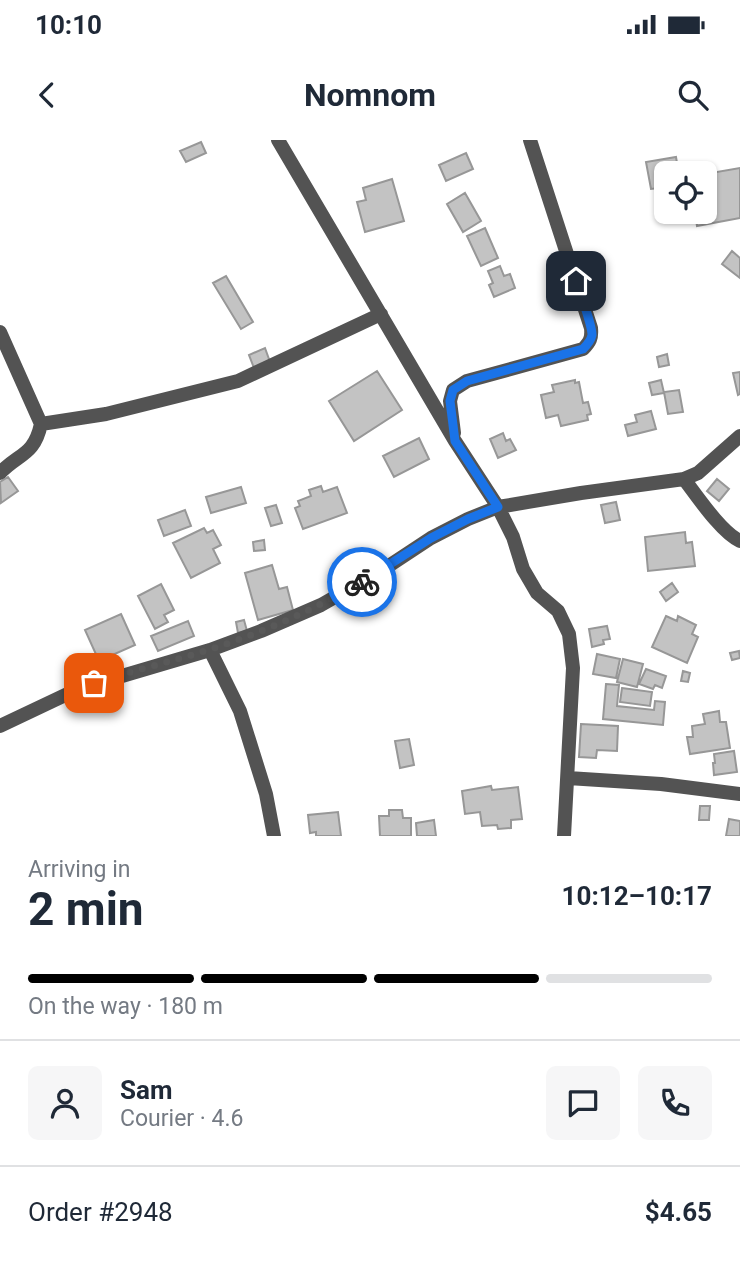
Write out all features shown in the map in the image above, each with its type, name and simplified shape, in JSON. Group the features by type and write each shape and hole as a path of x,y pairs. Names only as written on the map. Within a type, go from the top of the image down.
{"street":[{"path":"278,140 455,441 498,507 513,537 523,569 537,593 558,611 569,634 573,668 564,836"},
{"path":"455,441 450,401 453,390 467,381 583,349 592,337 530,140"},
{"path":"41,424 106,414 237,381 381,314"},
{"path":"0,332 41,424 38,439 29,452 0,473"},
{"path":"0,726 78,689 209,650 321,605 431,538 498,507 684,479 698,473 740,436"},
{"path":"684,479 713,516 740,541"},
{"path":"209,650 240,711 266,794 274,836"},
{"path":"568,778 661,784 740,794"}],"building":[{"path":"201,142 206,153 186,162 180,151"},
{"path":"466,153 473,169 446,181 439,165"},
{"path":"676,157 677,161 654,161 654,189 651,189 646,162"},
{"path":"740,168 740,218 717,222 717,172"},
{"path":"392,179 404,221 365,232 357,202 366,200 363,188"},
{"path":"465,193 481,221 463,232 447,204"},
{"path":"485,228 498,258 481,266 467,236"},
{"path":"732,251 740,258 740,278 722,264"},
{"path":"500,266 504,276 510,274 515,288 494,297 489,285 493,283 488,271"},
{"path":"226,276 253,322 241,329 213,283"},
{"path":"265,348 270,362 254,368 249,355"},
{"path":"667,354 669,365 659,367 657,357"},
{"path":"377,371 402,410 354,441 329,401"},
{"path":"740,372 740,394 738,395 733,373"},
{"path":"575,380 575,383 579,382 583,403 588,402 591,414 587,415 588,420 561,426 558,415 546,418 541,395 554,392 552,385"},
{"path":"661,380 664,393 652,395 649,383"},
{"path":"679,390 683,412 668,414 664,392"},
{"path":"651,411 656,429 628,436 625,425 637,422 635,415"},
{"path":"503,433 506,441 510,439 516,450 498,458 490,439"},
{"path":"419,438 429,459 394,477 383,456"},
{"path":"8,477 18,491 1,503 0,482"},
{"path":"717,479 729,489 719,501 707,491"},
{"path":"321,486 323,492 337,487 347,513 303,529 295,508 300,506 298,501 311,496 309,490"},
{"path":"241,487 246,503 211,513 206,497"},
{"path":"616,502 620,520 605,523 601,505"},
{"path":"276,505 282,523 271,526 265,508"},
{"path":"185,510 191,526 164,536 158,520"},
{"path":"204,528 207,533 213,530 221,545 213,549 220,563 191,578 173,543"},
{"path":"685,532 686,543 692,542 695,566 648,571 645,537"},
{"path":"264,540 265,550 254,551 253,542"},
{"path":"272,565 279,589 287,587 293,610 258,620 245,573"},
{"path":"672,583 678,592 666,601 660,592"},
{"path":"161,584 174,610 164,615 168,622 155,629 138,596"},
{"path":"121,614 135,645 99,661 85,630"},
{"path":"666,616 677,621 678,616 696,625 692,634 698,637 687,663 652,647"},
{"path":"244,620 247,631 238,633 236,622"},
{"path":"188,621 194,636 158,651 151,636"},
{"path":"607,626 610,639 603,640 604,644 592,647 589,629"},
{"path":"739,651 740,658 732,660 730,653"},
{"path":"597,654 620,659 616,678 593,674"},
{"path":"623,659 643,664 637,687 617,682"},
{"path":"646,669 666,676 662,688 655,685 653,689 639,684"},
{"path":"683,671 690,673 688,682 681,681"},
{"path":"606,684 619,685 617,706 654,710 655,701 665,702 663,725 603,719"},
{"path":"622,688 652,692 650,706 620,702"},
{"path":"719,711 720,722 726,722 730,748 690,754 687,737 693,737 692,726 705,724 703,714"},
{"path":"581,724 618,726 617,751 597,750 596,758 579,757"},
{"path":"409,739 414,765 400,768 395,741"},
{"path":"734,751 737,772 714,775 714,754"},
{"path":"491,786 492,790 518,787 522,819 511,820 511,828 482,826 480,812 465,814 462,791"},
{"path":"700,806 710,806 709,820 699,820"},
{"path":"389,810 402,810 403,818 411,818 411,836 380,836 379,816 389,816"},
{"path":"338,812 341,836 316,836 316,832 310,833 308,815"},
{"path":"729,819 740,821 740,836 726,836"},
{"path":"434,820 436,836 417,836 416,823"}],"way so far":[{"path":"94,683 209,650 261,631 321,605 362,582"}],"route":[{"path":"362,582 431,538 498,507 455,441 450,401 453,390 467,381 583,349 589,344 592,337 591,328 576,281"}]}
